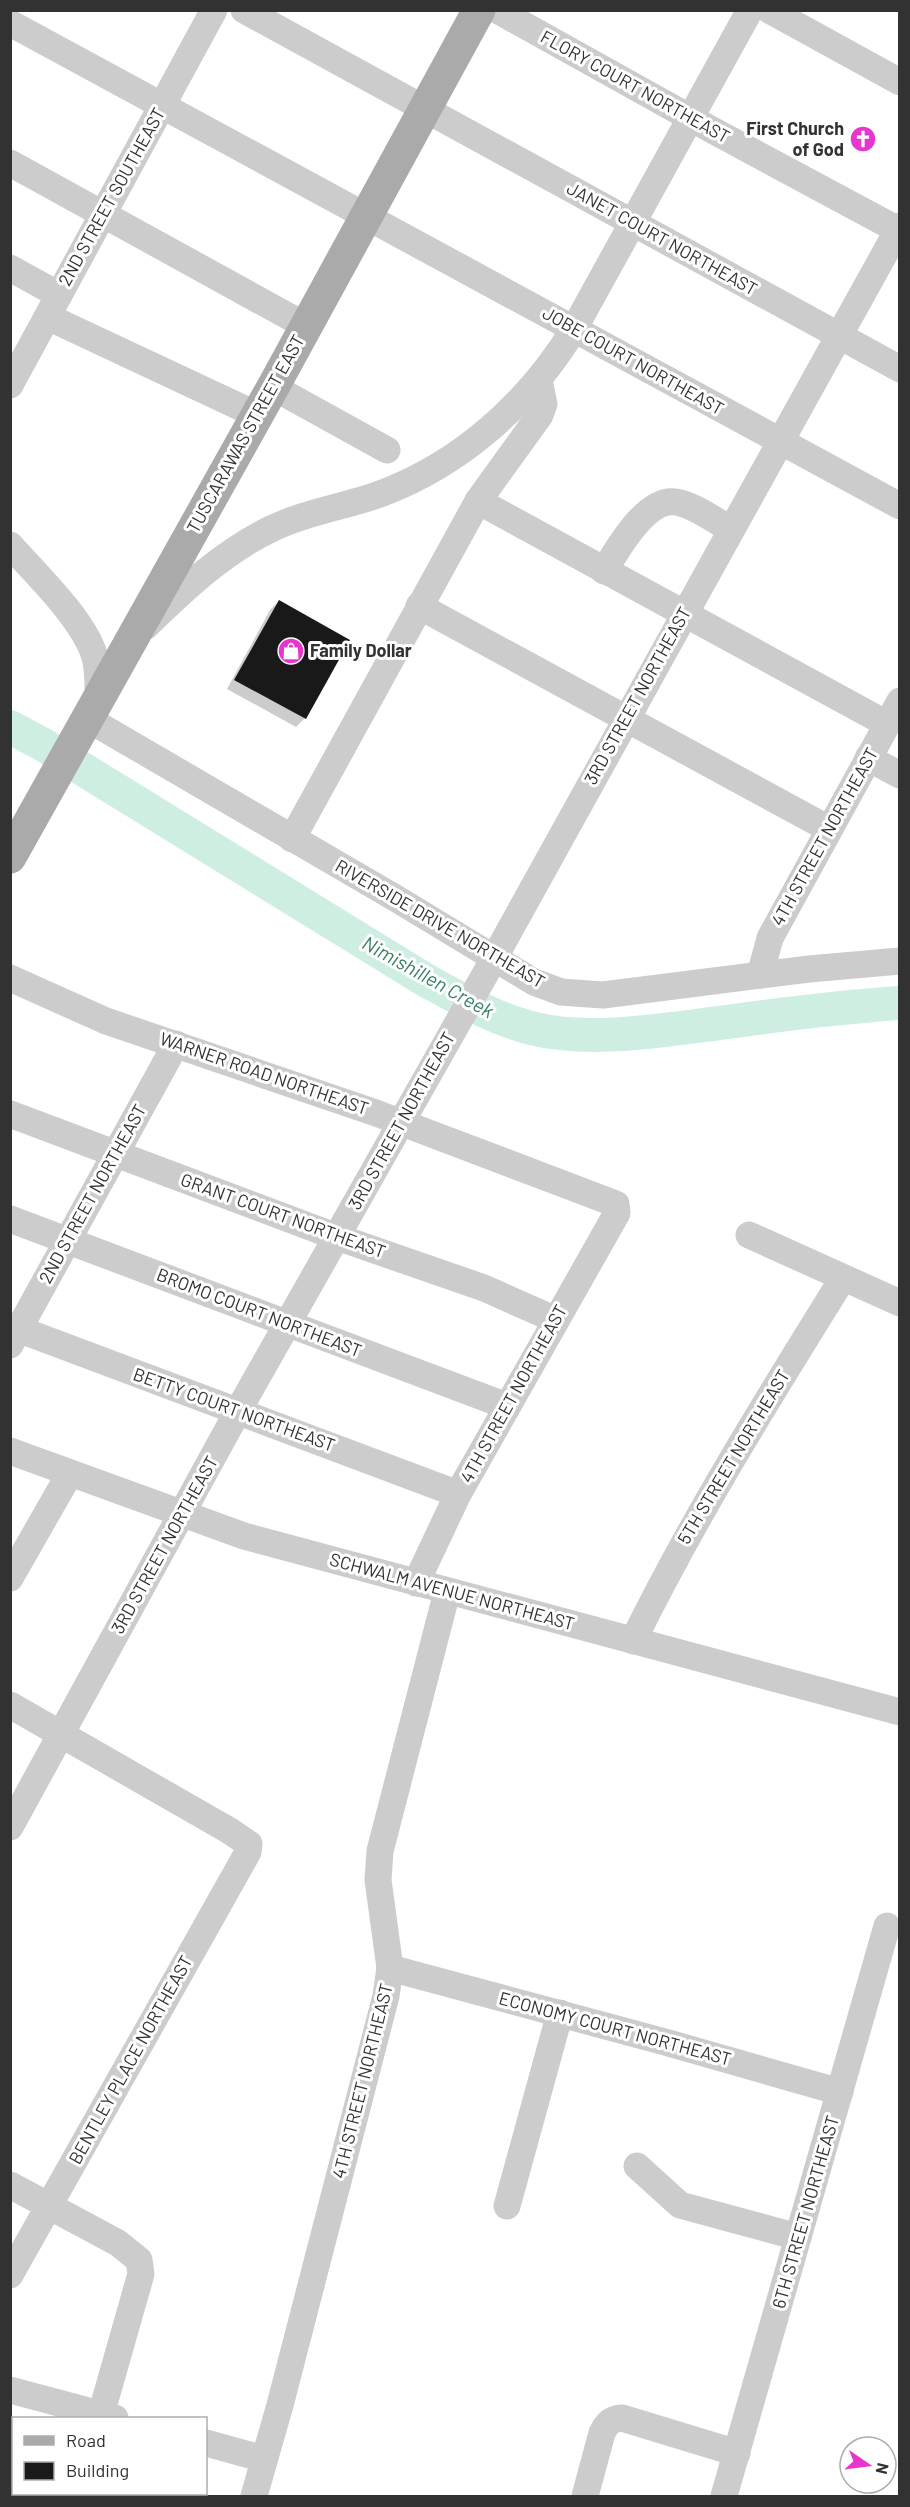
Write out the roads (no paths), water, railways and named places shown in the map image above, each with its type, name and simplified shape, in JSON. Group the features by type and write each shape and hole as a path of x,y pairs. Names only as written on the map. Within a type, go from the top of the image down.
{"main road":[{"name":"TUSCARAWAS STREET EAST","path":"10,857 273,387 479,10"}],"street":[{"name":"2ND STREET SOUTHEAST","path":"10,385 214,10"},
{"name":"JANET COURT NORTHEAST","path":"244,10 424,111 633,222 900,369"},
{"name":"FLORY COURT NORTHEAST","path":"497,10 899,229"},
{"path":"126,650 188,586 236,549 286,522 377,495 427,472 490,428 539,380 574,329 750,10"},
{"path":"769,10 900,82"},
{"name":"JOBE COURT NORTHEAST","path":"10,23 900,506"},
{"path":"10,163 306,326"},
{"name":"3RD STREET NORTHEAST","path":"10,1827 238,1411 402,1123 730,529 899,229"},
{"path":"10,268 54,306 257,415"},
{"path":"292,839 478,501 540,416 544,404 539,380"},
{"path":"273,387 387,450"},
{"path":"478,501 684,614 893,713"},
{"path":"604,571 625,537 648,511 664,502 675,501 685,504 730,529"},
{"path":"10,545 72,616 89,641 98,668 88,717"},
{"path":"419,606 829,829"},
{"name":"4TH STREET NORTHEAST","path":"760,975 770,938 893,713"},
{"name":"RIVERSIDE DRIVE NORTHEAST","path":"88,717 292,839 490,964 547,988 589,996 900,961"},
{"path":"868,758 900,775"},
{"name":"WARNER ROAD NORTHEAST","path":"10,978 106,1021 402,1123 616,1204 618,1207"},
{"name":"2ND STREET NORTHEAST","path":"13,1333 67,1241 176,1044"},
{"name":"GRANT COURT NORTHEAST","path":"10,1114 337,1237 484,1288 556,1320"},
{"name":"4TH STREET NORTHEAST","path":"416,1583 458,1494 617,1214 618,1207"},
{"name":"BROMO COURT NORTHEAST","path":"10,1219 507,1406"},
{"path":"748,1235 900,1303"},
{"name":"5TH STREET NORTHEAST","path":"633,1641 668,1569 736,1449 843,1278"},
{"name":"BETTY COURT NORTHEAST","path":"13,1333 238,1411 458,1494"},
{"name":"SCHWALM AVENUE NORTHEAST","path":"10,1451 244,1536 900,1712"},
{"path":"10,1578 70,1473"},
{"name":"4TH STREET NORTHEAST","path":"254,2496 383,2007 390,1968 378,1880 380,1851 447,1592"},
{"path":"10,1705 62,1733"},
{"name":"BENTLEY PLACE NORTHEAST","path":"10,2275 248,1852 249,1844 62,1733"},
{"name":"6TH STREET NORTHEAST","path":"724,2496 887,1926"},
{"name":"ECONOMY COURT NORTHEAST","path":"390,1968 840,2092"},
{"path":"507,2206 560,2013"},
{"path":"637,2166 680,2205 798,2237"},
{"path":"10,2185 118,2243 139,2260 141,2274 105,2417 10,2390"},
{"path":"585,2496 602,2433 607,2424 615,2419 622,2418 737,2453"},
{"path":"207,2443 264,2459"}],"waterway":[{"name":"Nimishillen Creek","path":"10,727 42,744 427,981 480,1009 521,1025 558,1033 606,1035 900,1003"}],"place":[{"name":"First Church of God","path":"863,139"},
{"name":"Family Dollar","path":"291,651"}]}
